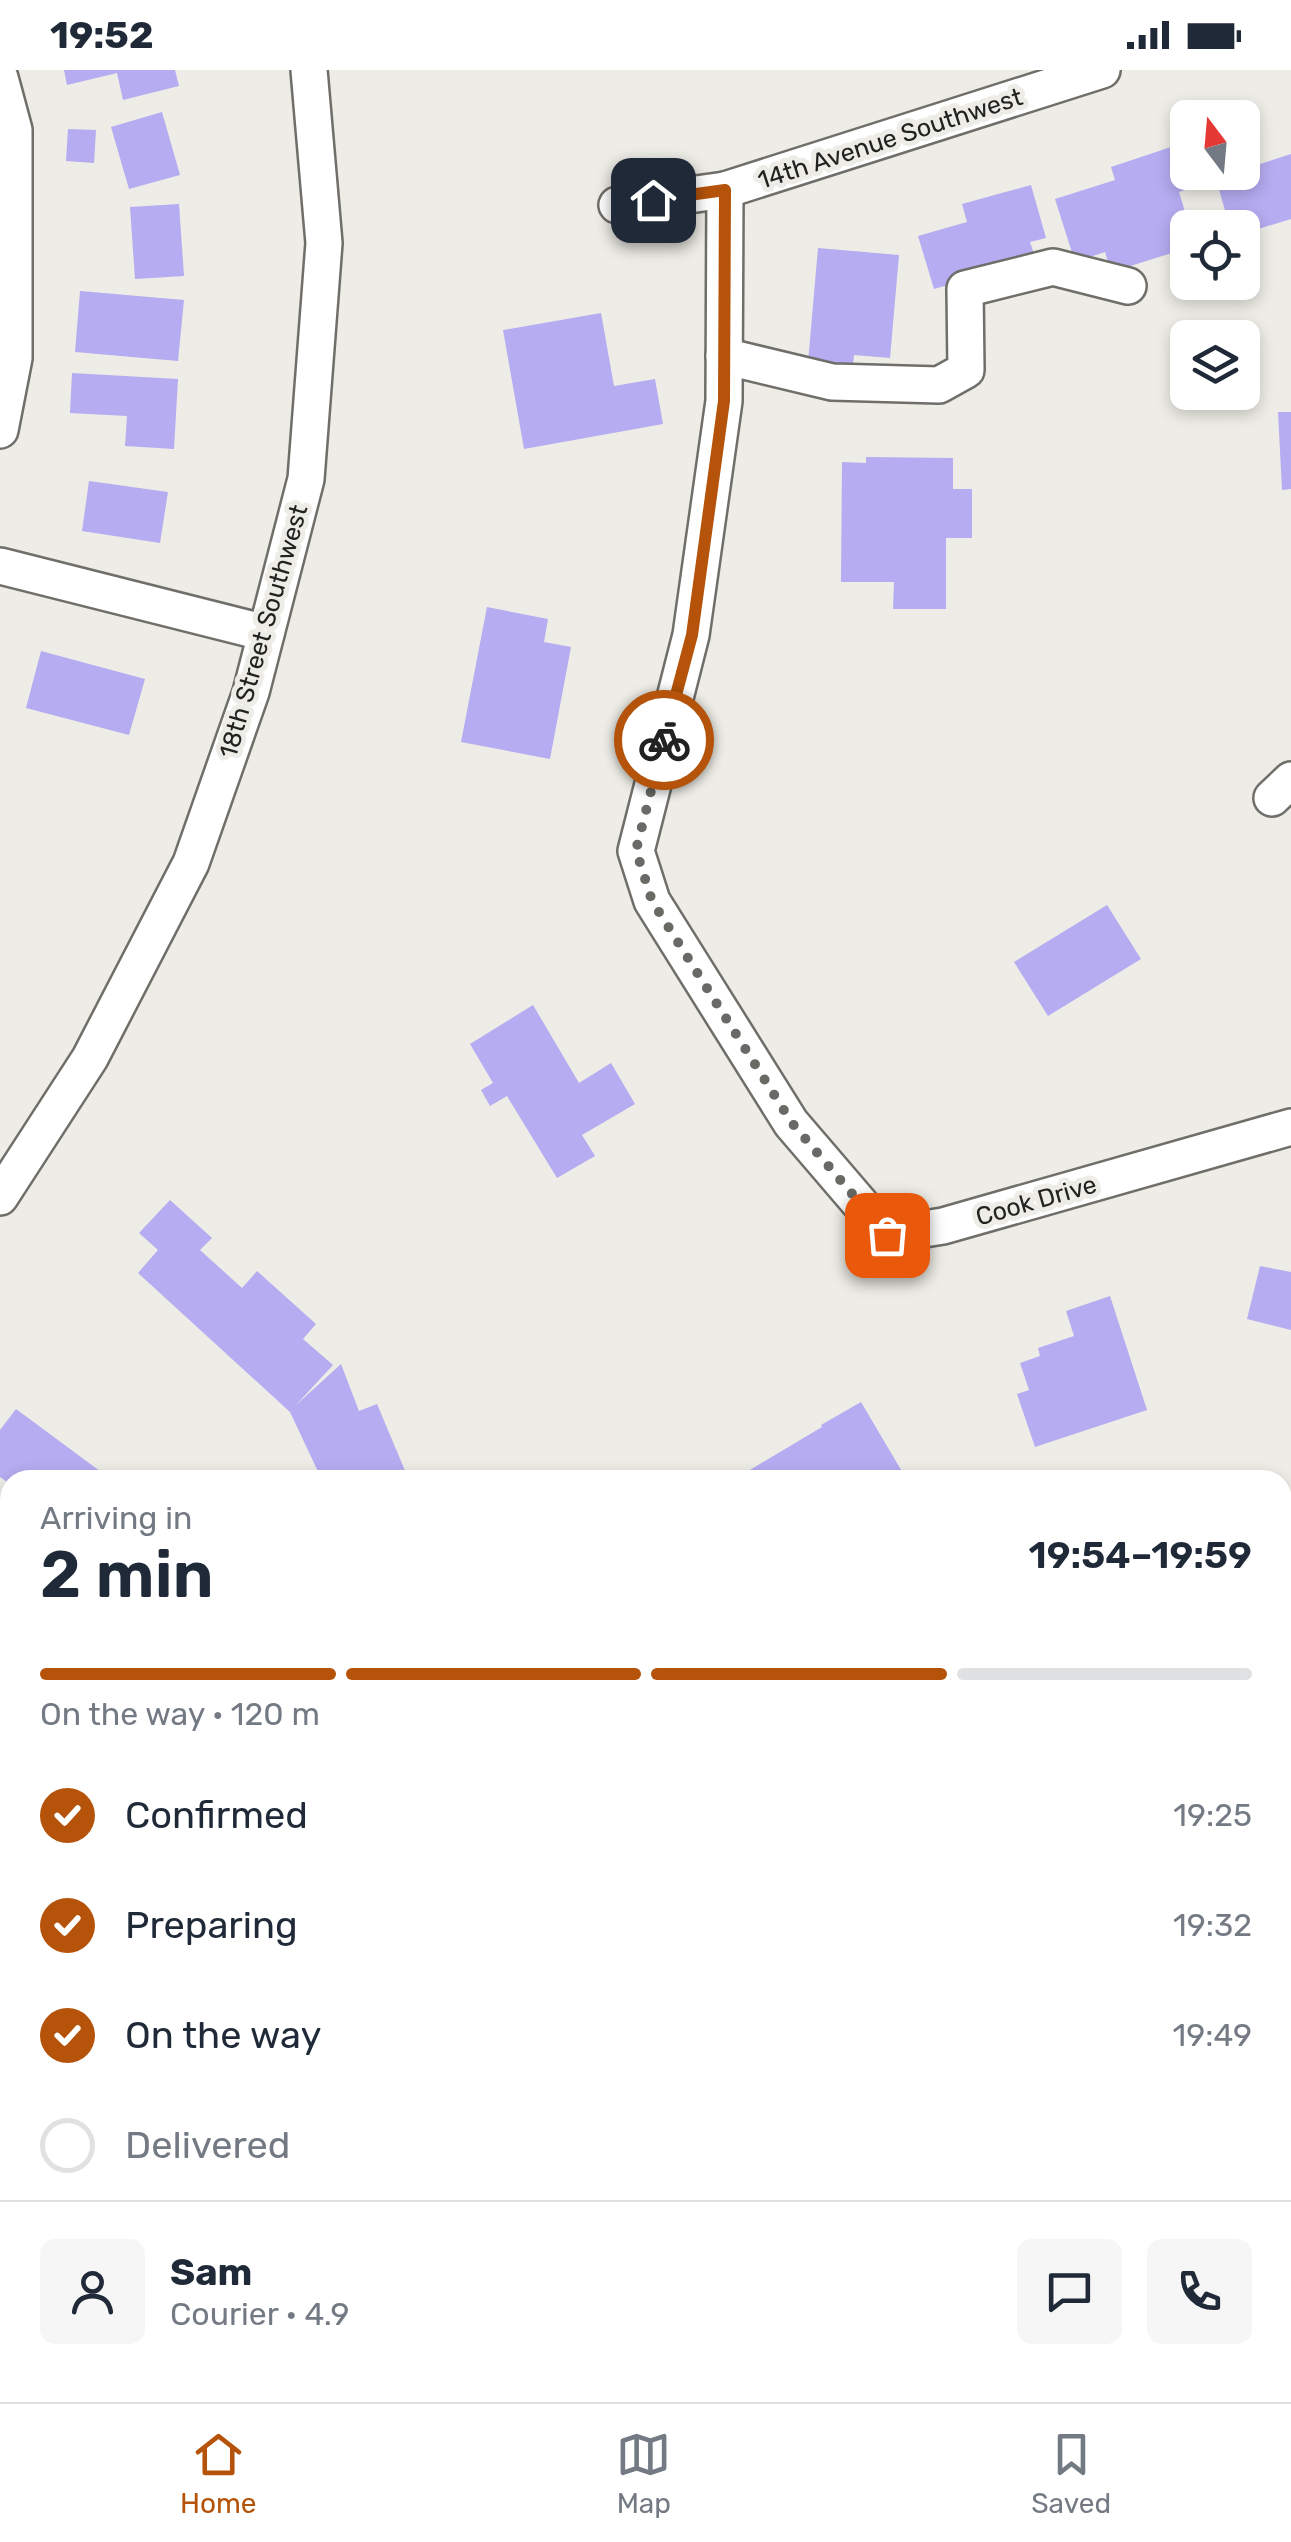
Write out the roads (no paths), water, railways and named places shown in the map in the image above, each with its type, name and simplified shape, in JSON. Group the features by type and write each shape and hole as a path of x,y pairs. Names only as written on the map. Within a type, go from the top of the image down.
{"street":[{"name":"18th Street Southwest","path":"0,1196 90,1058 191,863 251,692 306,479 324,243 310,70"},
{"name":"14th Avenue Southwest","path":"617,205 725,190 1102,70"},
{"path":"0,78 14,130 14,358 0,430"},
{"name":"Cook Drive","path":"725,190 724,401 692,635 636,850 652,901 792,1123 887,1235 942,1226 1291,1127"},
{"path":"724,356 832,382 939,385 966,370 966,288 1053,266 1128,286"},
{"path":"0,566 266,633"}]}
